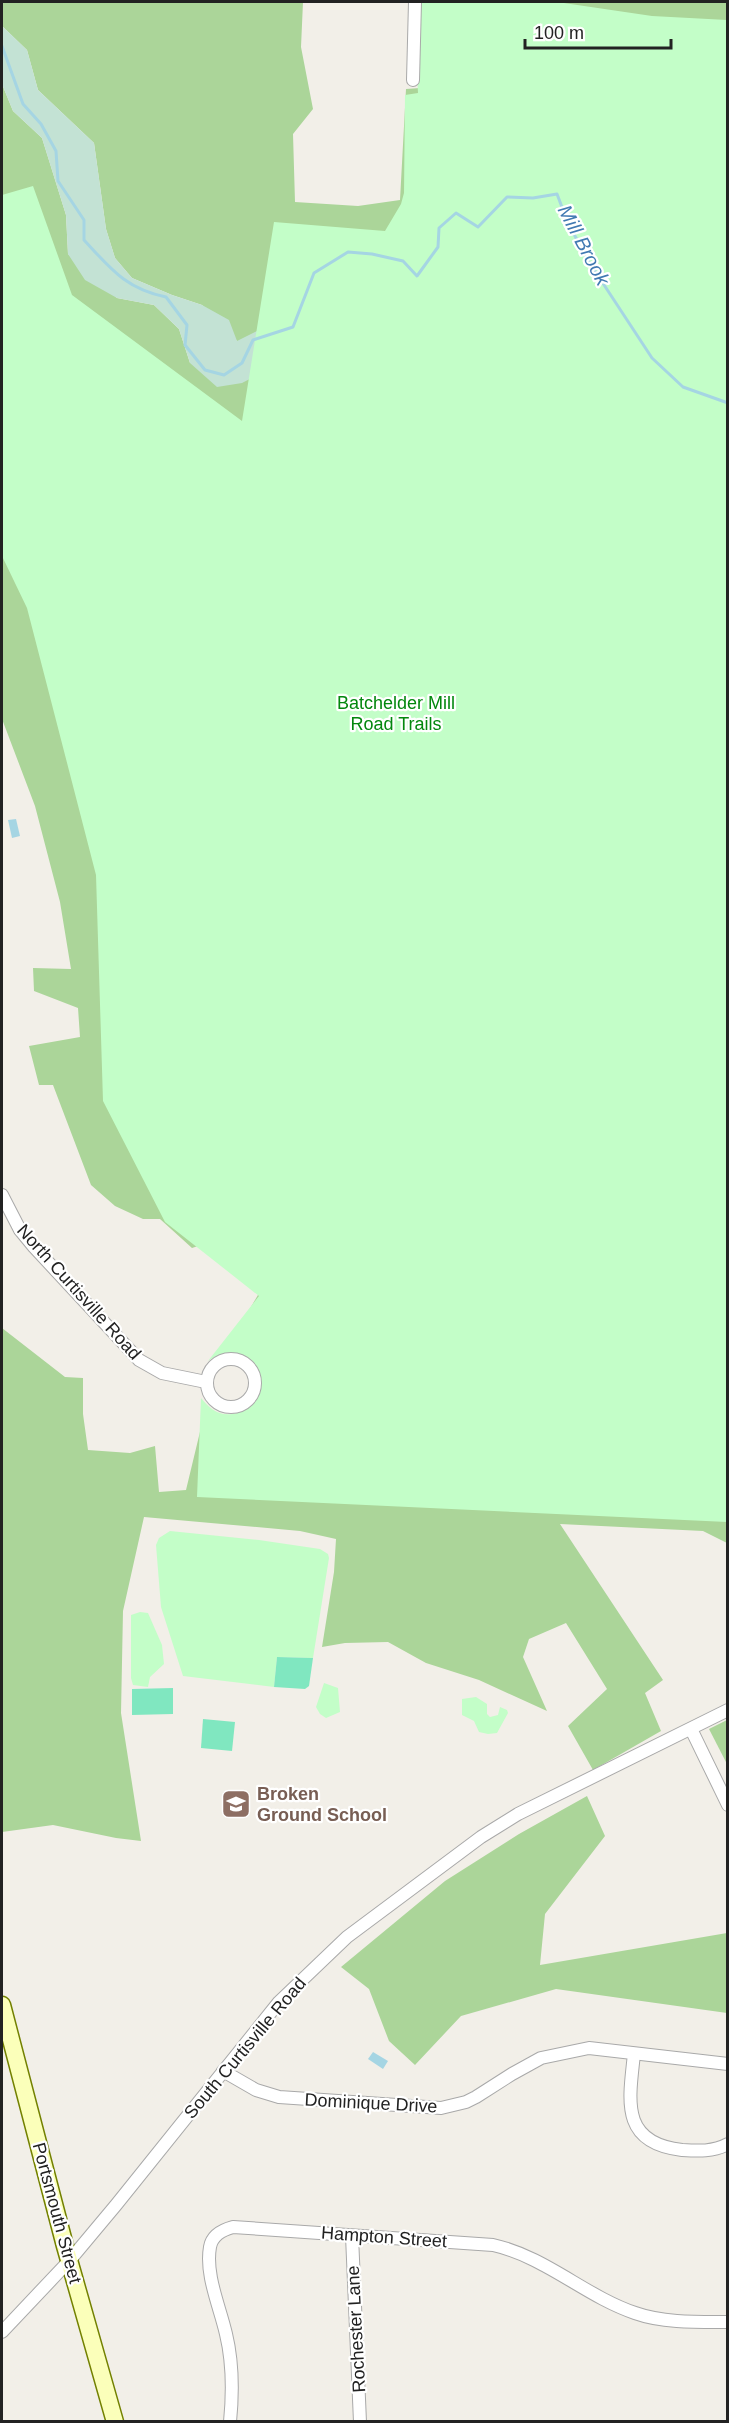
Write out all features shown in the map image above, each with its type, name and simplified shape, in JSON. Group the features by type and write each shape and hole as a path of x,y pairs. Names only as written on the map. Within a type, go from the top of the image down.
{"street":[{"path":"413,80 415,2"},
{"name":"North Curtisville Road","path":"2,1195 20,1230 133,1355 162,1372 206,1382"},
{"path":"229,1359 249,1366 255,1379 255,1386 254,1392 245,1403 225,1407 219,1405 209,1395 206,1382 216,1363 229,1359"},
{"name":"South Curtisville Road","path":"2,2332 70,2260 279,2002 347,1937 481,1837 518,1814 728,1710"},
{"path":"691,1730 728,1805"},
{"name":"Portsmouth Street","path":"2,2005 115,2421"},
{"name":"Dominique Drive","path":"223,2071 256,2090 279,2097 428,2109 466,2102 526,2066 557,2054 589,2048 728,2064"},
{"path":"634,2054 631,2111 637,2130 646,2139 669,2148 698,2151 712,2150 728,2144"},
{"name":"Hampton Street","path":"230,2421 232,2369 210,2270 210,2248 214,2238 222,2230 233,2227 494,2245 526,2255 635,2313 658,2318 728,2322"},
{"name":"Rochester Lane","path":"352,2236 360,2421"}],"green space":[{"name":"Batchelder Mill Road Trails","path":"2,2 303,2 301,47 313,109 293,134 295,202 358,206 400,200 406,89 420,88 527,2 727,2 727,1543 703,1531 560,1524 663,1680 645,1693 661,1731 593,1770 568,1726 607,1689 566,1623 529,1639 523,1657 547,1711 479,1680 426,1663 388,1642 345,1643 322,1647 334,1572 336,1539 300,1531 144,1517 123,1611 121,1713 141,1841 53,1825 2,1832 2,1328 65,1377 83,1378 83,1414 88,1450 130,1453 155,1446 159,1492 186,1490 205,1411 220,1422 265,1402 268,1372 230,1343 262,1288 207,1243 192,1248 160,1219 143,1219 115,1206 91,1185 53,1085 39,1085 29,1046 80,1037 78,1008 34,991 33,968 71,969 60,902 35,806 2,719 2,84 13,111 42,138 66,215 68,254 117,298 154,305 179,329 190,363 237,341 202,305 132,278 115,258 106,229 94,143 38,90 27,50 2,26"},
{"name":"Batchelder Mill Road Trails","path":"413,2 557,2 652,16 727,20 727,1522 197,1497 201,1398 214,1410 222,1414 232,1414 247,1409 256,1398 259,1386 257,1372 250,1361 239,1354 225,1353 208,1361 259,1296 165,1222 103,1101 96,875 27,608 2,556 2,195 33,186 72,295 242,421 274,222 385,231 401,204 404,193 405,95 418,93"},
{"path":"2,26 27,50 38,90 94,143 106,229 115,258 132,278 202,305 229,320 237,341 257,331 271,368 242,383 217,387 190,363 179,329 154,305 117,298 85,280 68,254 66,215 42,138 13,111 2,84"},
{"path":"170,1531 259,1540 320,1549 328,1554 313,1658 277,1657 274,1687 183,1676 161,1607 156,1545 159,1538"},
{"path":"140,1612 148,1613 162,1645 164,1664 150,1677 148,1687 133,1685 131,1678 131,1615"},
{"path":"277,1657 313,1658 309,1686 305,1689 274,1687"},
{"path":"324,1683 338,1688 340,1712 326,1718 316,1707"},
{"path":"173,1688 173,1714 132,1715 132,1689"},
{"path":"476,1697 487,1704 487,1714 490,1717 498,1715 500,1707 507,1710 508,1713 497,1733 479,1732 474,1721 462,1715 462,1699"},
{"path":"203,1719 235,1722 232,1751 201,1748"},
{"path":"727,1720 728,1764 709,1729"},
{"path":"587,1796 605,1836 545,1914 540,1965 727,1933 727,2013 556,1989 461,2016 415,2065 389,2041 369,1989 341,1967 445,1881 519,1834"}],"water":[{"path":"16,819 20,836 12,838 8,820"},
{"path":"373,2052 388,2061 383,2069 368,2059"}],"waterway":[{"name":"Mill Brook","path":"2,46 23,104 41,124 56,151 58,181 84,220 84,240 111,269 130,283 140,289 166,297 187,325 185,345 205,370 224,375 242,363 253,340 293,327 314,273 348,252 372,254 403,261 417,276 438,247 439,228 456,213 478,227 507,197 533,198 557,194 568,223 589,262 652,358 683,387 728,403"}],"place":[{"name":"Broken Ground School","path":"236,1804"}]}
